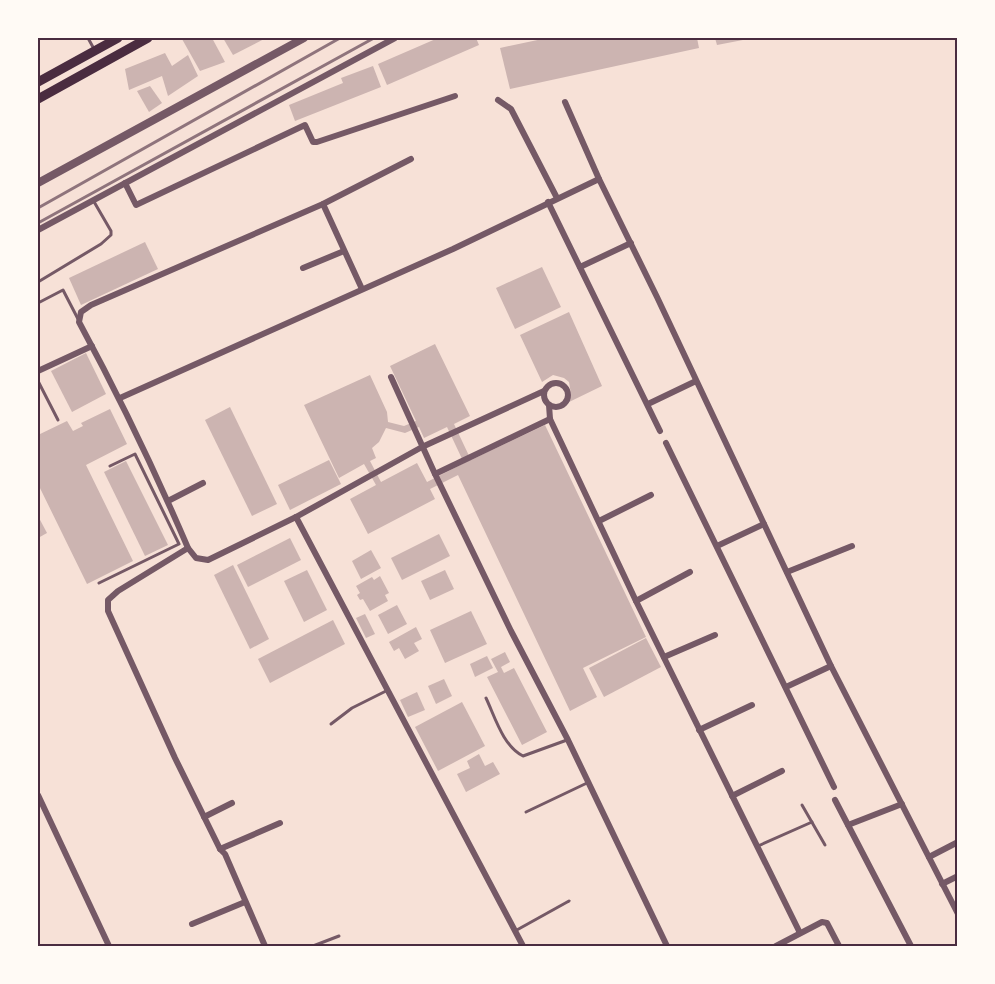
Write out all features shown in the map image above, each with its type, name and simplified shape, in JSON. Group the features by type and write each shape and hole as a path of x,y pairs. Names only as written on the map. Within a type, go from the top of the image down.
{"main road":[{"path":"38,82 118,38"},
{"path":"38,99 148,38"}],"street":[{"path":"38,183 304,38"},
{"path":"38,230 395,38"},
{"path":"124,183 135,205 304,125 313,142 316,142 455,96"},
{"path":"498,100 511,109 557,198"},
{"path":"566,102 599,179 831,666 957,914"},
{"path":"411,159 323,204 91,305 81,312 79,320 120,398 188,548 196,558 208,560 296,517 422,447 557,383 566,389 567,397 563,404 549,405"},
{"path":"120,398 453,249 599,179"},
{"path":"548,202 660,430"},
{"path":"323,204 362,289"},
{"path":"580,267 631,243"},
{"path":"303,268 345,251"},
{"path":"38,370 92,346"},
{"path":"391,377 422,447 511,631 589,782 667,946"},
{"path":"648,404 696,381"},
{"path":"544,391 544,399 549,405 550,419 636,601 800,933"},
{"path":"435,474 550,419"},
{"path":"666,443 834,787"},
{"path":"167,499 203,483"},
{"path":"599,521 651,495"},
{"path":"296,517 523,946"},
{"path":"717,546 764,524"},
{"path":"788,572 852,546"},
{"path":"188,548 117,591 108,600 108,611 204,817 220,849 225,854 265,946"},
{"path":"636,601 690,572"},
{"path":"664,657 715,635"},
{"path":"786,687 831,666"},
{"path":"699,730 752,705"},
{"path":"732,796 782,771"},
{"path":"38,795 109,946"},
{"path":"835,800 911,946"},
{"path":"204,817 232,803"},
{"path":"848,825 902,804"},
{"path":"220,849 280,823"},
{"path":"929,857 957,842"},
{"path":"942,884 957,876"},
{"path":"192,924 245,902"},
{"path":"776,946 825,922 839,946"}],"lane":[{"path":"88,38 95,50"},
{"path":"38,282 101,244 111,235 111,231 93,200"},
{"path":"38,303 63,290 79,320"},
{"path":"38,381 58,420"},
{"path":"99,583 179,544 135,454 110,466"},
{"path":"158,500 167,499"},
{"path":"331,724 352,708 388,690"},
{"path":"486,698 508,743 517,753 523,756 568,740"},
{"path":"526,812 589,782"},
{"path":"801,805 825,845"},
{"path":"757,846 812,822"},
{"path":"515,931 569,901"},
{"path":"313,946 339,936"}],"building":[{"path":"212,38 225,62 200,71 182,39"},
{"path":"223,38 266,38 233,55"},
{"path":"438,38 476,38 479,45 387,85 378,64"},
{"path":"547,38 697,38 699,48 510,89 500,48"},
{"path":"715,38 748,38 748,39 717,45"},
{"path":"165,53 172,66 188,55 198,76 168,96 162,76 129,90 125,69"},
{"path":"373,66 381,87 295,121 289,105 343,83 341,78"},
{"path":"150,86 162,103 149,112 137,91"},
{"path":"145,242 158,269 81,305 69,278"},
{"path":"542,267 561,307 515,329 496,288"},
{"path":"569,312 602,386 567,403 571,394 569,382 553,375 542,382 520,335"},
{"path":"435,344 470,416 454,424 471,460 545,425 646,637 583,668 597,697 570,711 458,475 430,489 435,499 368,534 350,499 376,485 364,464 339,478 304,405 370,375 387,412 388,422 404,426 416,421 390,366","holes":["419,427 424,438 447,427 464,463 427,482 417,463 381,482 370,461 376,458 372,448 379,442 386,428 405,433"]},
{"path":"86,353 106,394 72,412 51,371"},
{"path":"230,407 277,504 252,516 205,420"},
{"path":"110,409 127,444 86,465 133,561 87,584 38,484 38,435 67,421 73,431 83,426 81,423"},
{"path":"329,460 341,484 290,510 278,485"},
{"path":"126,461 168,545 145,556 104,472"},
{"path":"38,516 47,533 38,538"},
{"path":"439,534 450,556 402,580 391,558"},
{"path":"290,538 301,560 248,587 237,565"},
{"path":"371,550 381,568 361,579 352,561"},
{"path":"233,565 269,639 250,649 214,575"},
{"path":"307,570 327,610 304,622 284,581"},
{"path":"445,570 454,589 430,600 421,581"},
{"path":"380,576 389,593 385,595 388,601 370,611 363,599 360,600 357,595 360,593 356,586 372,577 374,580"},
{"path":"397,605 407,624 388,634 378,615"},
{"path":"471,611 487,644 445,663 430,630"},
{"path":"365,614 375,634 366,638 356,618"},
{"path":"333,620 345,644 270,683 258,659"},
{"path":"416,627 422,639 414,643 419,651 405,659 399,648 394,651 389,642"},
{"path":"646,638 661,667 604,697 589,668"},
{"path":"505,652 510,662 501,667 504,673 514,668 547,732 522,745 487,677 498,672 491,659"},
{"path":"487,656 493,668 475,677 470,664"},
{"path":"444,679 452,696 436,704 428,686"},
{"path":"417,692 425,710 408,717 400,700"},
{"path":"462,702 485,746 438,771 415,727"},
{"path":"479,754 485,766 493,762 500,774 466,792 457,774 470,768 467,761"}],"railway":[{"path":"38,208 340,38"},
{"path":"38,223 374,38"}]}
